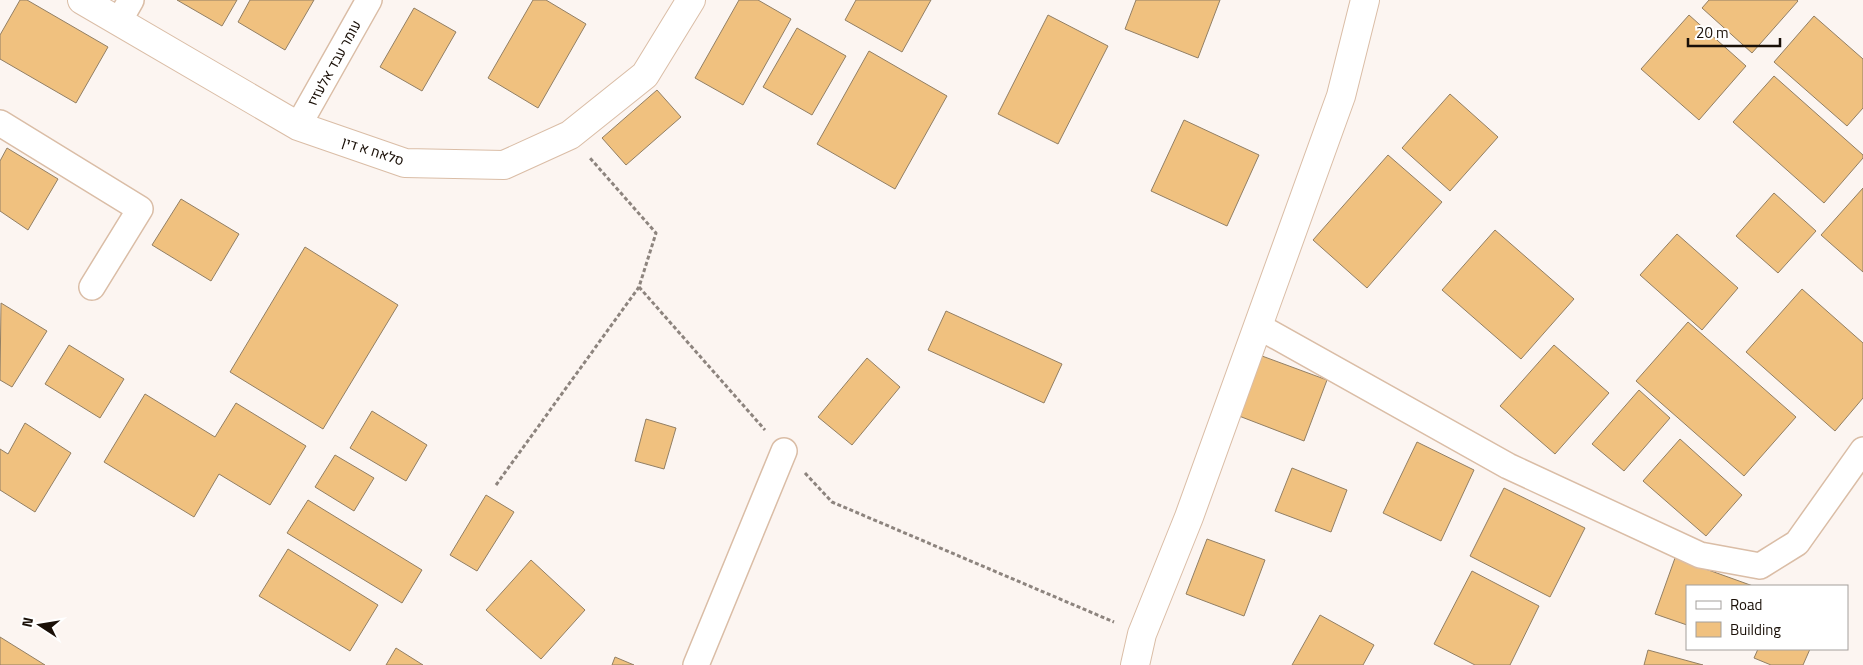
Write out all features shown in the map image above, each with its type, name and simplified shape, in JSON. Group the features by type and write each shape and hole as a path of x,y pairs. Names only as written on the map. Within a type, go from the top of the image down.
{"street":[{"name":"סלאח א דין","path":"82,0 125,11 298,126 405,163 504,165 570,135 645,75 691,0"},
{"name":"עומר עבד אלעזיז","path":"298,126 369,0"},
{"path":"1135,665 1142,634 1189,517 1341,96 1365,0"},
{"path":"0,123 140,209 92,286"},
{"path":"1258,326 1508,466 1700,555 1760,566 1797,543 1863,450"},
{"path":"696,665 784,451"}],"path":[{"path":"496,485 639,287 656,233 570,135"},
{"path":"639,287 784,451 832,502 1142,634"}],"building":[{"path":"20,0 27,0 108,47 76,103 0,59 0,35"},
{"path":"177,0 237,0 222,26"},
{"path":"250,0 314,0 285,50 238,22"},
{"path":"533,0 546,0 586,24 538,108 488,78"},
{"path":"739,0 758,0 791,19 743,105 695,78"},
{"path":"856,0 931,0 902,52 845,20"},
{"path":"1136,0 1220,0 1198,58 1125,29"},
{"path":"1709,0 1798,1 1752,53 1702,8"},
{"path":"414,8 456,32 422,91 380,67"},
{"path":"1048,15 1108,46 1058,144 998,114"},
{"path":"1689,15 1746,66 1699,120 1641,69"},
{"path":"1814,16 1863,59 1863,108 1847,126 1774,62"},
{"path":"797,28 846,56 812,115 763,87"},
{"path":"869,51 947,96 895,189 817,144"},
{"path":"1774,76 1863,155 1863,158 1824,203 1733,122"},
{"path":"657,90 681,117 626,165 602,138"},
{"path":"1450,94 1498,137 1450,191 1402,148"},
{"path":"1184,120 1259,155 1227,226 1151,191"},
{"path":"7,148 58,179 28,230 0,211 0,161"},
{"path":"1388,155 1442,202 1367,288 1313,240"},
{"path":"1863,188 1863,272 1821,235"},
{"path":"1774,193 1816,231 1778,273 1736,236"},
{"path":"181,199 239,234 211,281 152,245"},
{"path":"1495,230 1574,299 1521,359 1442,290"},
{"path":"1677,234 1738,288 1702,330 1640,275"},
{"path":"305,247 398,305 323,429 230,372"},
{"path":"1802,289 1863,343 1863,398 1835,431 1746,352"},
{"path":"1,303 47,331 12,387 0,380"},
{"path":"946,311 1062,364 1044,403 928,350"},
{"path":"1688,322 1796,417 1744,476 1636,381"},
{"path":"69,345 124,379 100,418 45,384"},
{"path":"1554,345 1609,393 1555,454 1500,406"},
{"path":"1262,356 1327,380 1304,441 1239,416"},
{"path":"867,358 900,387 852,445 818,417"},
{"path":"1639,390 1670,418 1624,471 1592,444"},
{"path":"145,394 215,437 236,403 306,446 270,505 219,474 194,517 104,462"},
{"path":"372,411 427,445 406,481 350,448"},
{"path":"646,419 676,428 664,469 635,461"},
{"path":"25,423 71,453 35,512 0,490 0,449 8,454"},
{"path":"1680,439 1742,495 1706,536 1643,481"},
{"path":"1417,442 1474,470 1441,541 1383,513"},
{"path":"335,455 374,478 354,511 315,487"},
{"path":"1292,468 1347,490 1331,532 1275,511"},
{"path":"1504,488 1585,528 1550,597 1470,556"},
{"path":"486,495 514,512 477,571 450,555"},
{"path":"308,500 422,570 402,603 287,533"},
{"path":"1207,539 1265,560 1244,616 1186,594"},
{"path":"288,549 378,605 350,651 259,596"},
{"path":"1675,558 1750,585 1686,585 1686,625 1655,614"},
{"path":"531,560 585,610 541,659 486,610"},
{"path":"1472,571 1539,606 1510,665 1475,665 1434,644"},
{"path":"1320,615 1374,645 1363,665 1292,665"},
{"path":"0,637 45,665 0,665"},
{"path":"396,648 423,665 386,665"},
{"path":"1648,650 1703,665 1644,665"},
{"path":"1758,650 1810,650 1803,665 1771,665 1754,658"},
{"path":"615,657 634,665 612,665"}]}
